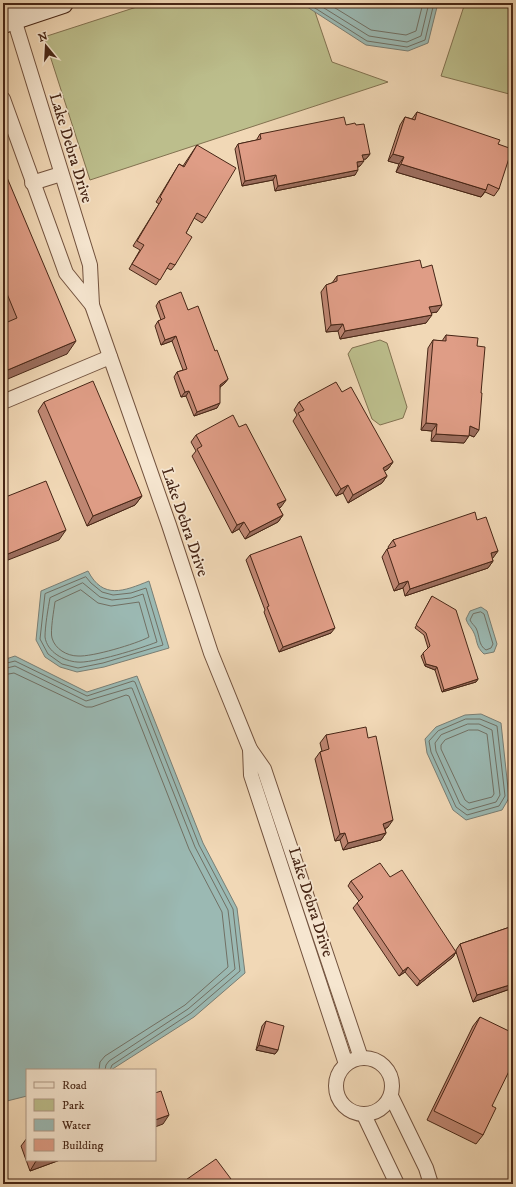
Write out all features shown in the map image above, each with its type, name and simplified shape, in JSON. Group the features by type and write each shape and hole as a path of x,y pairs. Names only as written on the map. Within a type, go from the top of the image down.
{"street":[{"path":"9,15 63,3"},
{"name":"Lake Debra Drive","path":"9,15 90,265 92,305 169,525 211,653 250,749 264,769 361,1058"},
{"name":"Lake Debra Drive","path":"3,99 32,183 66,273 92,305"},
{"path":"32,183 61,174"},
{"path":"3,402 110,357"},
{"name":"Lake Debra Drive","path":"250,749 251,775 346,1064"},
{"path":"361,1058 367,1058 379,1062 389,1072 392,1082 391,1096 384,1107 379,1111 364,1115 354,1113 347,1109 339,1100 336,1088 337,1077 346,1064 361,1058"},
{"path":"391,1096 426,1168 431,1184"},
{"path":"364,1115 397,1184"}],"green space":[{"path":"149,3 312,3 332,62 388,82 90,180 44,37"},
{"path":"465,3 513,3 513,95 441,76"},
{"path":"380,340 387,343 407,407 403,418 380,425 372,419 348,354 352,348"}],"water":[{"path":"301,3 438,3 428,43 408,51 366,45"},
{"path":"88,571 100,586 107,590 123,590 149,581 169,648 104,667 77,672 60,667 45,657 36,640 41,591"},
{"path":"481,607 487,611 497,644 494,652 484,654 479,648 475,634 466,619 470,611"},
{"path":"15,656 87,692 137,676 203,843 237,908 245,973 194,1017 113,1069 26,1069 26,1096 3,1102 3,660"},
{"path":"481,714 501,723 509,798 502,810 466,820 453,810 427,753 425,739 436,727 465,715"}],"building":[{"path":"417,112 500,140 498,144 512,149 499,189 488,184 486,190 401,164 404,157 393,154 405,117 415,120"},
{"path":"344,117 346,125 355,123 356,125 364,124 370,154 362,155 364,161 357,162 358,170 278,186 276,175 245,181 238,144 261,139 260,134"},
{"path":"197,145 236,168 206,218 197,213 186,233 192,237 175,265 170,263 160,280 132,264 144,245 137,241 162,199 160,197 179,164 184,167"},
{"path":"3,168 76,341 3,372 3,324 17,318 3,284"},
{"path":"420,260 422,268 432,265 442,305 429,307 432,315 345,331 343,324 331,325 326,285 337,281 337,276"},
{"path":"181,292 188,310 198,306 215,351 217,350 228,379 220,385 220,403 197,412 189,391 185,392 177,372 187,369 176,336 165,340 158,321 165,318 159,301"},
{"path":"446,335 478,338 477,346 485,347 479,430 470,426 469,436 436,434 437,424 426,423 433,340 446,341"},
{"path":"93,381 142,496 93,516 44,402"},
{"path":"336,382 342,392 351,387 393,462 383,468 387,476 353,495 348,485 341,489 298,413 304,410 299,402"},
{"path":"233,415 239,427 246,424 286,500 277,504 283,515 250,532 244,522 237,525 197,449 202,446 196,435"},
{"path":"46,481 66,530 3,556 3,498"},
{"path":"475,512 477,520 486,517 498,551 491,553 493,561 410,589 408,581 399,584 387,549 396,546 393,540"},
{"path":"301,536 335,628 283,647 267,607 269,606 250,555"},
{"path":"432,596 456,610 478,679 444,690 437,667 426,664 423,653 430,646 426,633 416,625"},
{"path":"366,727 368,738 376,736 393,820 383,824 386,833 348,843 345,833 340,834 320,752 329,749 326,735"},
{"path":"380,863 390,877 402,870 456,952 420,981 408,967 403,971 357,903 363,897 351,881"},
{"path":"513,926 513,984 477,995 460,944"},
{"path":"480,1017 513,1033 513,1063 492,1106 496,1108 483,1135 434,1111"},
{"path":"266,1021 284,1026 278,1050 259,1045"},
{"path":"161,1091 169,1115 156,1120 156,1093"},
{"path":"216,1159 231,1179 224,1184 180,1184"}]}
